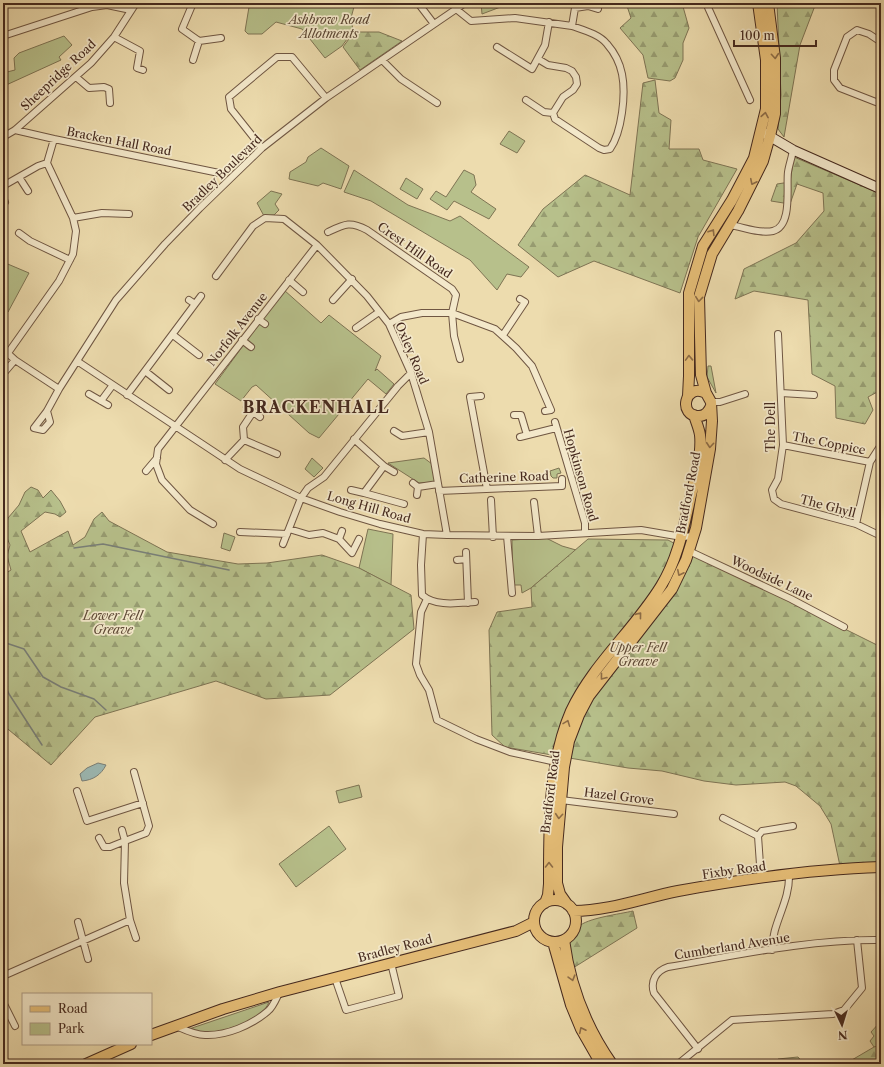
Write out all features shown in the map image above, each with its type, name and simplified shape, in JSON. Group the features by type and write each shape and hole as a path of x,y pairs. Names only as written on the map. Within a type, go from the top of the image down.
{"main road":[{"name":"Bradford Road","path":"758,3 766,60 766,134"},
{"name":"Bradford Road","path":"572,912 560,894 557,883 557,847 560,800 569,741 579,715 598,683 672,589 694,536 710,449 709,400 701,375 698,297 712,254 730,225 758,160 774,114 775,58 768,3"},
{"name":"Bradford Road","path":"544,903 548,895 551,810 556,762 562,735 583,688 661,586 673,563 682,537 700,444 699,429 694,415 686,407 690,376 689,293 703,246 758,160"},
{"path":"688,396 694,391 709,400 706,414 702,416 694,415"},
{"name":"Fixby Road","path":"572,912 593,911 677,891 789,875 881,867"},
{"path":"556,900 572,912 573,932 564,940 553,942 546,940 535,926 537,911 544,903 556,900"},
{"name":"Bradley Road","path":"152,1035 223,1009 280,992 535,926"},
{"path":"564,940 568,967 579,1003 594,1036 612,1064"},
{"path":"553,942 571,1005 580,1029 601,1064"},
{"path":"86,1064 129,1045"}],"street":[{"name":"Sheepridge Road","path":"3,137 15,130 91,63 114,37 136,3"},
{"path":"193,3 182,29 199,41 221,38"},
{"path":"418,3 434,24"},
{"name":"Bradley Boulevard","path":"46,411 116,300 142,269 262,148 326,98 465,3"},
{"path":"706,3 750,100"},
{"path":"6,35 92,7 107,5 131,10"},
{"path":"572,26 575,8 588,6 598,9"},
{"path":"456,9 471,20 515,18 572,26 589,31 607,42 622,73 624,92 617,133 610,148 604,150 599,148 555,118 553,113"},
{"path":"497,47 532,69 545,45 549,22"},
{"path":"881,42 870,34 857,30 846,37 834,70 834,80 840,88 881,104"},
{"path":"114,37 140,51 137,68"},
{"path":"193,60 199,41"},
{"path":"262,148 230,109 230,97 277,57 292,57 326,98"},
{"path":"538,59 548,65 566,68 572,71 576,77 576,84 573,90 563,97 553,113"},
{"path":"382,60 401,79 437,103"},
{"path":"76,77 90,88 104,87 109,89 110,104"},
{"path":"526,100 544,112 553,113"},
{"name":"Bracken Hall Road","path":"15,130 219,172"},
{"path":"766,134 793,150 881,189"},
{"path":"54,139 47,163 73,218 76,231 73,254 59,281 5,351 15,360 59,389"},
{"path":"730,225 771,232 779,228 786,215 788,207 788,172 793,150"},
{"path":"3,186 38,166 47,163"},
{"path":"19,177 28,191"},
{"path":"73,218 102,212 129,214"},
{"name":"Oxley Road","path":"216,276 253,226 265,218 284,219 317,245 352,279 389,324 411,373 429,432 447,535"},
{"name":"Crest Hill Road","path":"342,225 355,224 367,230 452,289 456,295 452,313 456,355"},
{"path":"328,232 342,225 343,232"},
{"path":"19,233 30,241 70,260"},
{"name":"Norfolk Avenue","path":"146,471 157,458 158,449 176,428 258,319 317,245"},
{"path":"333,300 352,279"},
{"path":"289,280 299,291"},
{"path":"127,395 201,296"},
{"path":"189,300 195,304"},
{"path":"503,335 525,302"},
{"path":"356,328 379,312"},
{"path":"389,324 401,317 415,314 452,313 496,329 532,366 551,410 545,411"},
{"path":"258,319 265,324"},
{"name":"The Dell","path":"778,334 783,445 778,478 772,490 772,496 776,502 791,507"},
{"path":"173,335 199,355"},
{"path":"242,340 251,347"},
{"path":"3,374 15,360"},
{"name":"Long Hill Road","path":"77,362 240,470 301,498 348,515 423,534 493,537 641,530 682,537 694,536"},
{"path":"145,371 169,390"},
{"path":"283,544 301,498 308,488 324,477 354,439 411,373"},
{"path":"101,401 112,386"},
{"path":"781,393 814,395"},
{"path":"89,394 108,405"},
{"path":"709,400 720,402 744,394"},
{"path":"481,396 470,397 486,488"},
{"path":"246,407 260,417"},
{"path":"225,460 244,440 243,427 253,412"},
{"path":"514,415 521,415 527,435 520,437"},
{"name":"Hopkinson Road","path":"527,435 555,425 585,523 585,533"},
{"path":"394,431 402,436 429,432"},
{"path":"354,439 384,466 394,472"},
{"path":"244,440 277,454"},
{"name":"The Coppice","path":"783,445 870,462"},
{"path":"856,524 870,462 881,445"},
{"path":"157,458 156,464 162,480 190,510 213,524"},
{"path":"364,493 384,466"},
{"name":"Catherine Road","path":"417,495 416,485 439,488 562,486 562,479"},
{"path":"351,490 404,504"},
{"path":"491,500 493,537"},
{"path":"537,506 538,536"},
{"name":"The Ghyll","path":"791,507 856,524 881,536"},
{"path":"339,539 342,531"},
{"path":"240,532 288,532 309,535 323,533 339,539 352,553 359,539"},
{"path":"423,534 421,592 427,599 440,603 472,602 466,552"},
{"path":"507,536 512,590 520,587"},
{"name":"Woodside Lane","path":"689,551 792,599 844,627"},
{"path":"457,560 466,559"},
{"path":"427,599 421,612 416,664 420,675 429,690 437,720 476,739 510,752 556,762"},
{"path":"99,838 104,847 110,847 146,833 150,826 134,772"},
{"path":"76,791 87,821 143,803"},
{"name":"Hazel Grove","path":"560,800 674,814"},
{"path":"723,818 758,836"},
{"path":"761,879 758,836 762,831 792,826"},
{"path":"122,830 125,841 124,883 130,920 136,938"},
{"path":"772,950 774,935 787,895 789,875"},
{"path":"3,976 83,939 130,920"},
{"path":"78,922 88,959"},
{"path":"678,1064 728,1023 737,1018 833,1014 844,1010 862,988 857,940"},
{"name":"Cumberland Avenue","path":"698,1049 654,994 652,986 656,975 661,970 668,967 772,950 857,940 881,940"},
{"path":"335,978 346,1010 399,996 391,963"},
{"path":"175,1026 192,1033 205,1035 234,1030 253,1021 269,1010 280,992"},
{"path":"3,1002 15,1026"}],"green space":[{"name":"Ashbrow Road Allotments","path":"259,3 355,3 351,18 353,31 342,46 325,58 302,29 276,22 262,34 248,34 245,31 249,7"},
{"path":"481,3 511,3 482,14"},
{"path":"626,3 682,3 689,28 683,43 683,60 675,78 670,81 648,78 643,55 620,28 631,18"},
{"path":"777,3 816,3 800,45 784,137 778,129 781,95"},
{"path":"354,32 379,32 402,41 360,70 343,47"},
{"path":"64,36 72,45 59,57 61,60 4,86 3,73 15,70 14,58 19,53"},
{"path":"655,80 659,113 671,120 669,149 699,149 703,160 737,169 698,237 680,293 594,261 558,277 518,245 543,209 585,175 630,195 643,83"},
{"path":"509,131 525,141 517,153 500,144"},
{"path":"321,148 349,166 341,189 323,183 318,186 289,179 290,172 306,162 308,157"},
{"path":"794,157 881,194 879,294 881,294 881,390 868,397 873,410 865,424 836,418 835,386 812,374 808,300 754,291 735,299 744,269 796,243 824,211 823,193 797,184 790,204 771,201 777,184 790,182"},
{"path":"354,170 408,205 450,221 460,216 529,267 521,277 507,274 497,290 470,260 371,201 344,192"},
{"path":"464,170 474,175 476,185 471,192 496,209 489,219 454,201 447,210 430,199 436,191 446,197"},
{"path":"406,178 423,189 417,199 400,189"},
{"path":"271,191 282,194 275,204 279,210 274,215 264,216 257,203"},
{"path":"3,262 29,273 8,312 3,294"},
{"path":"284,290 321,323 329,315 381,356 375,371 377,369 394,384 386,394 368,379 319,438 309,433 256,385 252,387 241,401 215,384"},
{"path":"708,366 711,366 716,393 707,377"},
{"path":"312,458 323,468 314,477 305,469"},
{"path":"424,458 432,464 435,482 419,483 388,463"},
{"path":"559,468 561,473 557,474 557,478 553,478 550,471"},
{"name":"Lower Fell Greave","path":"31,487 38,490 43,498 51,490 60,501 66,512 60,517 55,514 45,512 21,531 30,552 68,531 73,545 85,537 94,519 102,512 109,521 167,552 238,564 267,563 322,555 359,568 411,595 414,629 330,695 266,699 216,681 95,717 51,765 3,725 3,575 11,570 7,556 10,545 5,533 8,518 19,505 25,492"},
{"path":"368,529 393,534 391,585 359,568"},
{"path":"224,533 235,537 230,551 221,548"},
{"path":"546,538 562,546 576,550 531,588 522,593 521,585 513,585 512,540"},
{"name":"Upper Fell Greave","path":"588,539 668,540 881,647 881,864 840,866 831,824 820,806 796,786 785,782 736,785 704,781 662,771 628,768 505,747 492,735 489,630 497,612 532,607 531,588"},
{"path":"359,785 362,797 339,803 336,791"},
{"path":"329,826 346,849 296,887 279,864"},
{"path":"633,911 637,928 573,968 568,942 578,927 589,921"},
{"path":"269,1002 259,1015 241,1025 221,1031 204,1033 189,1029"},
{"path":"881,1021 881,1045 874,1047 870,1041 874,1036 871,1032"},
{"path":"881,1045 881,1064 845,1064 874,1047"},
{"path":"798,1057 804,1064 778,1064 778,1059"}],"water":[{"path":"98,763 106,765 102,772 93,778 82,781 80,774 87,768"}],"waterway":[{"path":"74,548 103,544 229,570"},
{"path":"3,642 24,649 43,677 61,687 94,699 106,710"},
{"path":"3,680 9,694 42,745"}],"district":[{"name":"BRACKENHALL","path":"316,407"}]}
